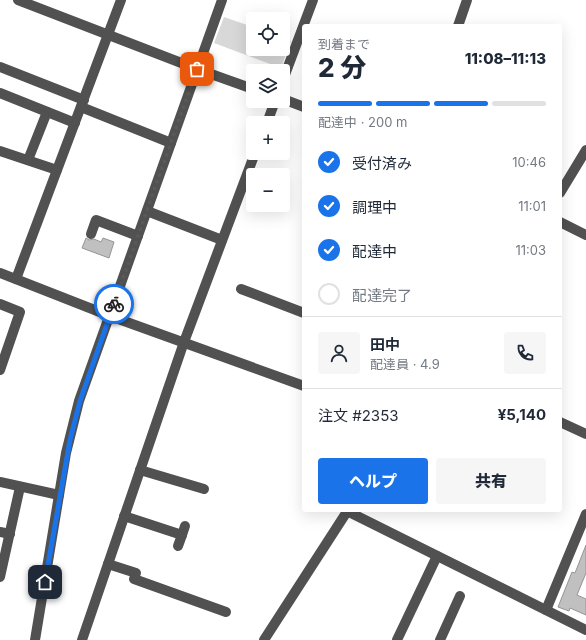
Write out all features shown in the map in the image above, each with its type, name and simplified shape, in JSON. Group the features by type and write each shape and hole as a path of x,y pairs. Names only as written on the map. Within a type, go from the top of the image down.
{"street":[{"path":"18,0 197,69 246,86"},
{"path":"16,279 121,0"},
{"path":"35,640 66,453 80,401 222,0"},
{"path":"304,24 313,0"},
{"path":"459,24 468,0"},
{"path":"289,64 302,29"},
{"path":"0,67 171,143"},
{"path":"0,93 75,123"},
{"path":"290,102 302,106"},
{"path":"28,160 47,112"},
{"path":"562,189 586,150"},
{"path":"0,151 57,170"},
{"path":"82,640 184,342 252,160"},
{"path":"147,211 222,240"},
{"path":"91,234 96,220 138,236"},
{"path":"562,223 586,235"},
{"path":"0,273 110,316 302,385"},
{"path":"242,289 302,312"},
{"path":"0,304 20,312 0,370"},
{"path":"562,423 586,434"},
{"path":"140,470 204,489"},
{"path":"0,482 59,495"},
{"path":"0,577 5,533 20,487"},
{"path":"264,640 346,512"},
{"path":"351,512 586,630"},
{"path":"546,610 586,514"},
{"path":"124,516 184,531 178,546"},
{"path":"397,640 437,556"},
{"path":"108,564 136,573 134,579 226,612"},
{"path":"440,640 460,596"}],"shaded area":[{"path":"224,17 246,25 246,55 214,43"},
{"path":"249,56 285,56 282,64 270,64"}],"building":[{"path":"86,238 101,242 103,238 114,242 109,258 82,248"},
{"path":"586,545 586,573 577,595 586,599 586,615 570,608 569,611 558,607 572,572 575,573"}],"way so far":[{"path":"114,304 197,69"}],"route":[{"path":"45,582 66,453 80,401 114,304"}]}
